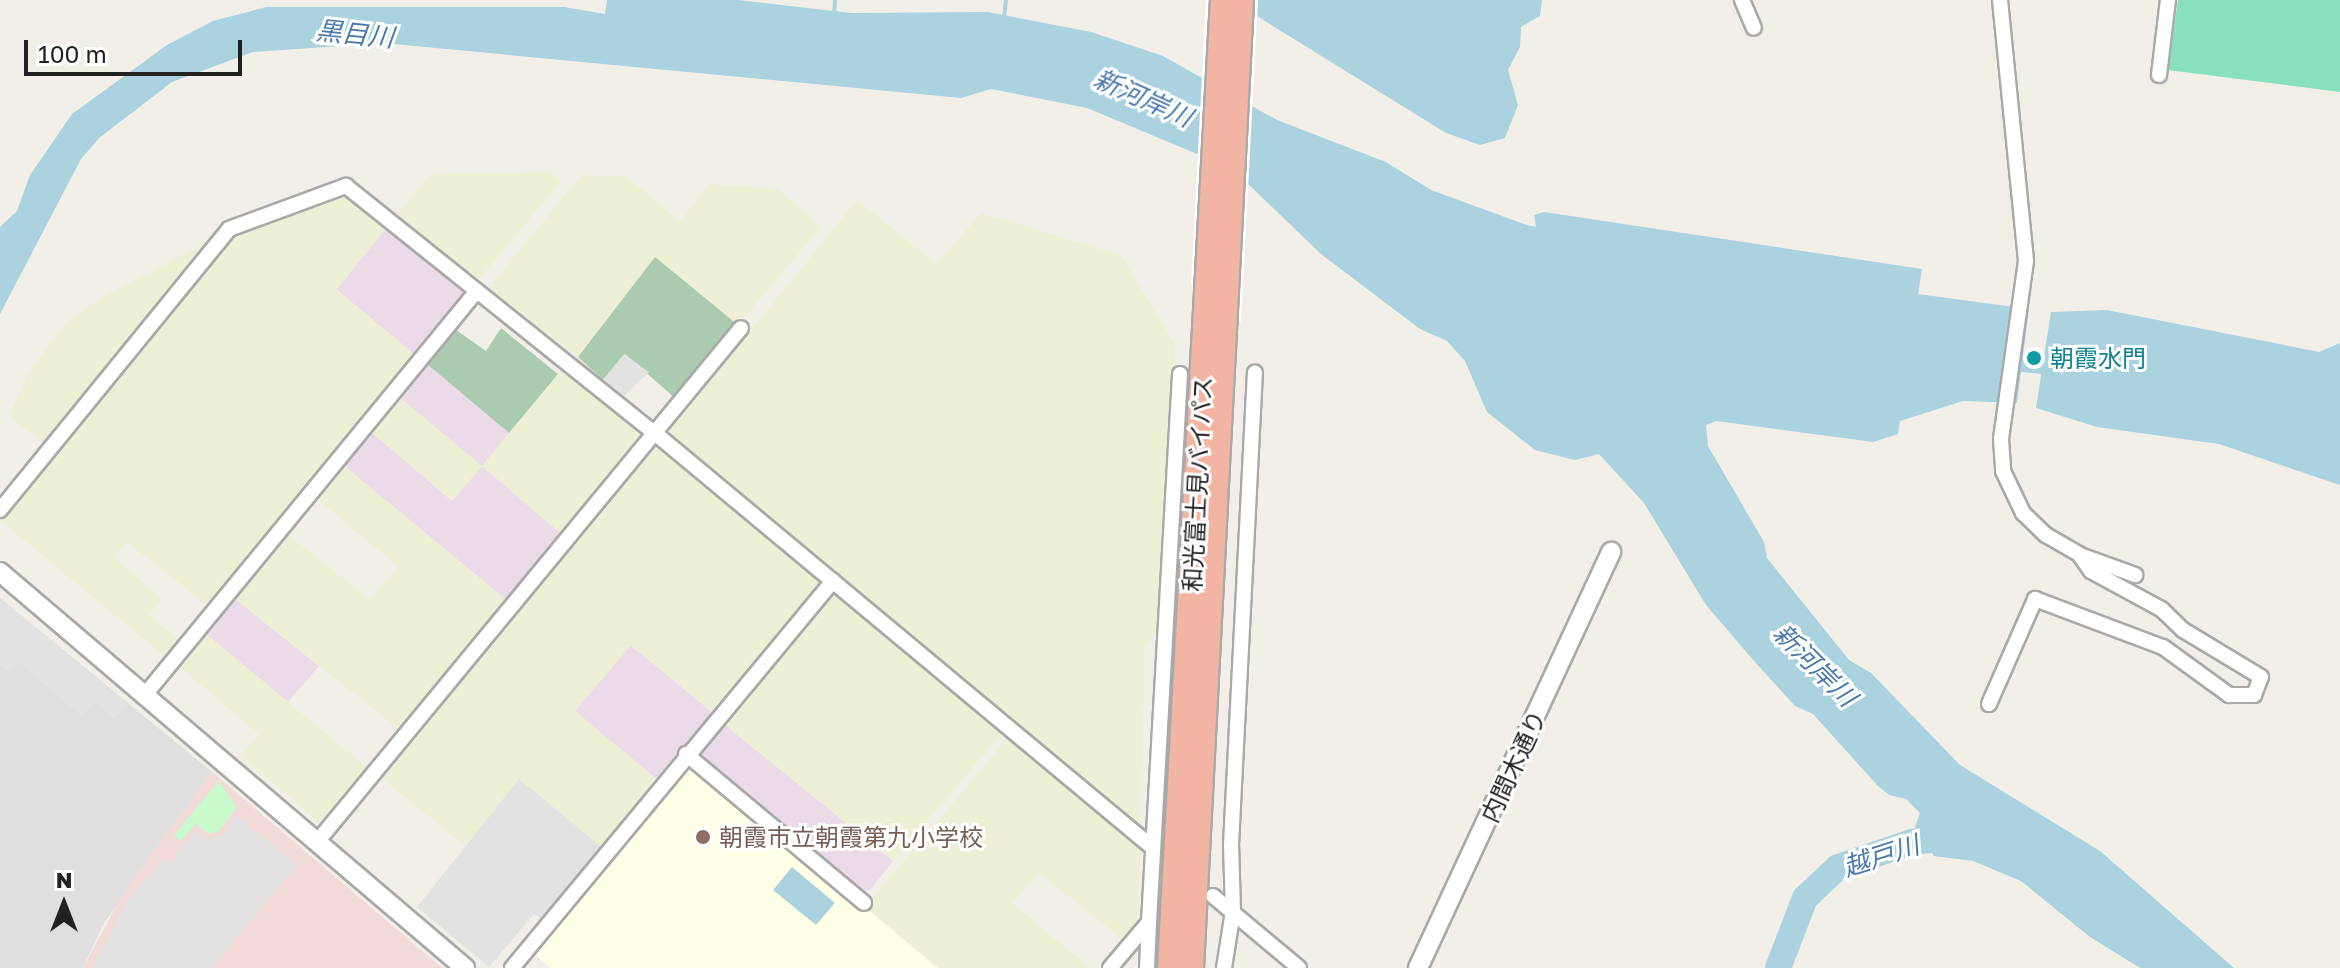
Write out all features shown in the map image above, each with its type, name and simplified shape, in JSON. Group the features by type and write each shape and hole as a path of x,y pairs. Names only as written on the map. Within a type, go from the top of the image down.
{"highway":[{"name":"和光富士見バイパス","path":"1191,968 1216,303 1223,0"},
{"name":"和光富士見バイパス","path":"1170,968 1216,303 1241,0"}],"street":[{"path":"1742,0 1754,28"},
{"path":"2000,0 2026,261 2006,407 2003,471 2013,497 2033,524 2080,555 2135,575"},
{"path":"2159,75 2168,0"},
{"path":"0,510 229,229 346,186 656,434 1153,848"},
{"path":"144,696 476,292"},
{"path":"317,842 741,328"},
{"path":"1224,968 1233,911 1232,829 1255,373"},
{"path":"1147,968 1180,374"},
{"path":"1989,704 2035,599 2163,647 2229,695 2254,695 2261,677 2183,630 2161,609 2091,571 2080,555"},
{"name":"内間木通り","path":"1418,968 1608,558"},
{"path":"0,572 465,968"},
{"path":"512,968 686,754 833,581"},
{"path":"686,754 864,903"},
{"path":"1213,896 1299,968"},
{"path":"1110,968 1149,922"}],"shaded area":[{"path":"550,172 561,181 478,280 396,216 431,174"},
{"path":"581,175 627,177 680,222 709,184 778,189 821,227 738,325 655,257 578,357 489,288"},
{"path":"345,190 389,225 336,290 416,356 209,607 127,542 114,557 162,599 149,615 181,642 168,659 1,521 239,232"},
{"path":"857,200 936,264 981,213 1121,255 1175,345 1160,628 1145,646 1140,829 668,432"},
{"path":"389,225 462,285 462,302 416,356 336,289"},
{"path":"212,240 45,444 9,416 30,371 66,322 105,295"},
{"path":"655,257 738,325 676,399 625,354 603,380 578,357"},
{"path":"501,328 558,374 509,433 427,364 456,330 486,351"},
{"path":"624,354 649,372 624,396 603,380"},
{"path":"427,364 509,433 482,466 399,397"},
{"path":"563,367 647,436 565,537 482,466"},
{"path":"399,397 482,466 452,501 370,431"},
{"path":"370,431 452,501 482,466 565,537 510,603 343,465"},
{"path":"656,444 824,582 712,712 631,645 575,711 659,781 604,849 519,779 465,846 380,777"},
{"path":"343,465 510,603 404,733 234,598 286,533 370,600 398,567 316,498"},
{"path":"837,592 1006,728 893,861 724,724"},
{"path":"0,598 212,772 102,926 83,968 0,968"},
{"path":"0,598 127,704 114,719 95,702 82,717 20,663 10,672 0,666"},
{"path":"234,598 319,666 288,702 205,633"},
{"path":"205,633 371,771 325,827 241,756 259,734 177,665"},
{"path":"630,645 712,712 659,781 574,712"},
{"path":"724,724 893,861 870,890 861,891 697,759"},
{"path":"1012,733 1140,843 1138,923 1122,939 1039,873 1012,903 1090,968 938,968 865,907"},
{"name":"朝霞市立朝霞第九小学校","path":"688,766 938,968 551,968 533,953"},
{"path":"212,772 442,968 83,968 125,890"},
{"path":"519,779 604,849 544,920 534,914 489,967 417,907"},
{"path":"237,816 297,865 211,968 93,968 127,901 163,859 170,864 195,831 206,839 222,835"}],"green space":[{"path":"2178,0 2340,0 2340,92 2168,70"},
{"path":"219,781 237,807 219,831 209,834 196,824 181,841 174,835"}],"water":[{"name":"黒目川","path":"607,0 738,0 851,13 988,12 1091,32 1163,56 1277,120 1386,162 1431,190 1527,225 1536,227 1534,215 1544,212 1922,269 1918,294 2029,309 2017,403 1963,401 1900,421 1898,434 1873,442 1716,421 1706,425 1708,446 1764,542 1767,558 1849,660 1871,673 1960,765 2100,851 2234,968 2140,968 2090,937 2021,881 1973,861 1934,856 1915,827 1920,813 1906,799 1889,795 1877,785 1813,714 1795,706 1754,661 1706,605 1644,503 1599,454 1575,460 1535,450 1487,412 1465,361 1447,341 1420,329 1321,254 1246,182 1202,156 1087,108 991,89 961,98 383,43 253,52 172,82 99,138 81,159 0,314 0,227 17,211 30,175 72,114 167,45 213,21 266,7 564,7 605,14"},
{"path":"1231,0 1542,0 1540,16 1521,27 1520,47 1508,70 1518,105 1505,138 1480,145 1446,133"},
{"path":"2107,310 2319,352 2340,343 2340,485 2219,444 2097,427 2036,408 2051,312"},
{"path":"792,867 835,903 816,925 773,890"}],"pier":[{"path":"1206,0 1258,0 1241,322 1191,284"}],"waterway":[{"path":"834,15 835,0"},
{"path":"1004,18 1006,0"},
{"name":"新河岸川","path":"2001,362 2062,368"},
{"name":"越戸川","path":"1778,968 1805,898 1838,867 1912,842 1959,837"}],"place":[{"name":"朝霞水門","path":"2034,358"},
{"name":"朝霞市立朝霞第九小学校","path":"703,837"}]}
